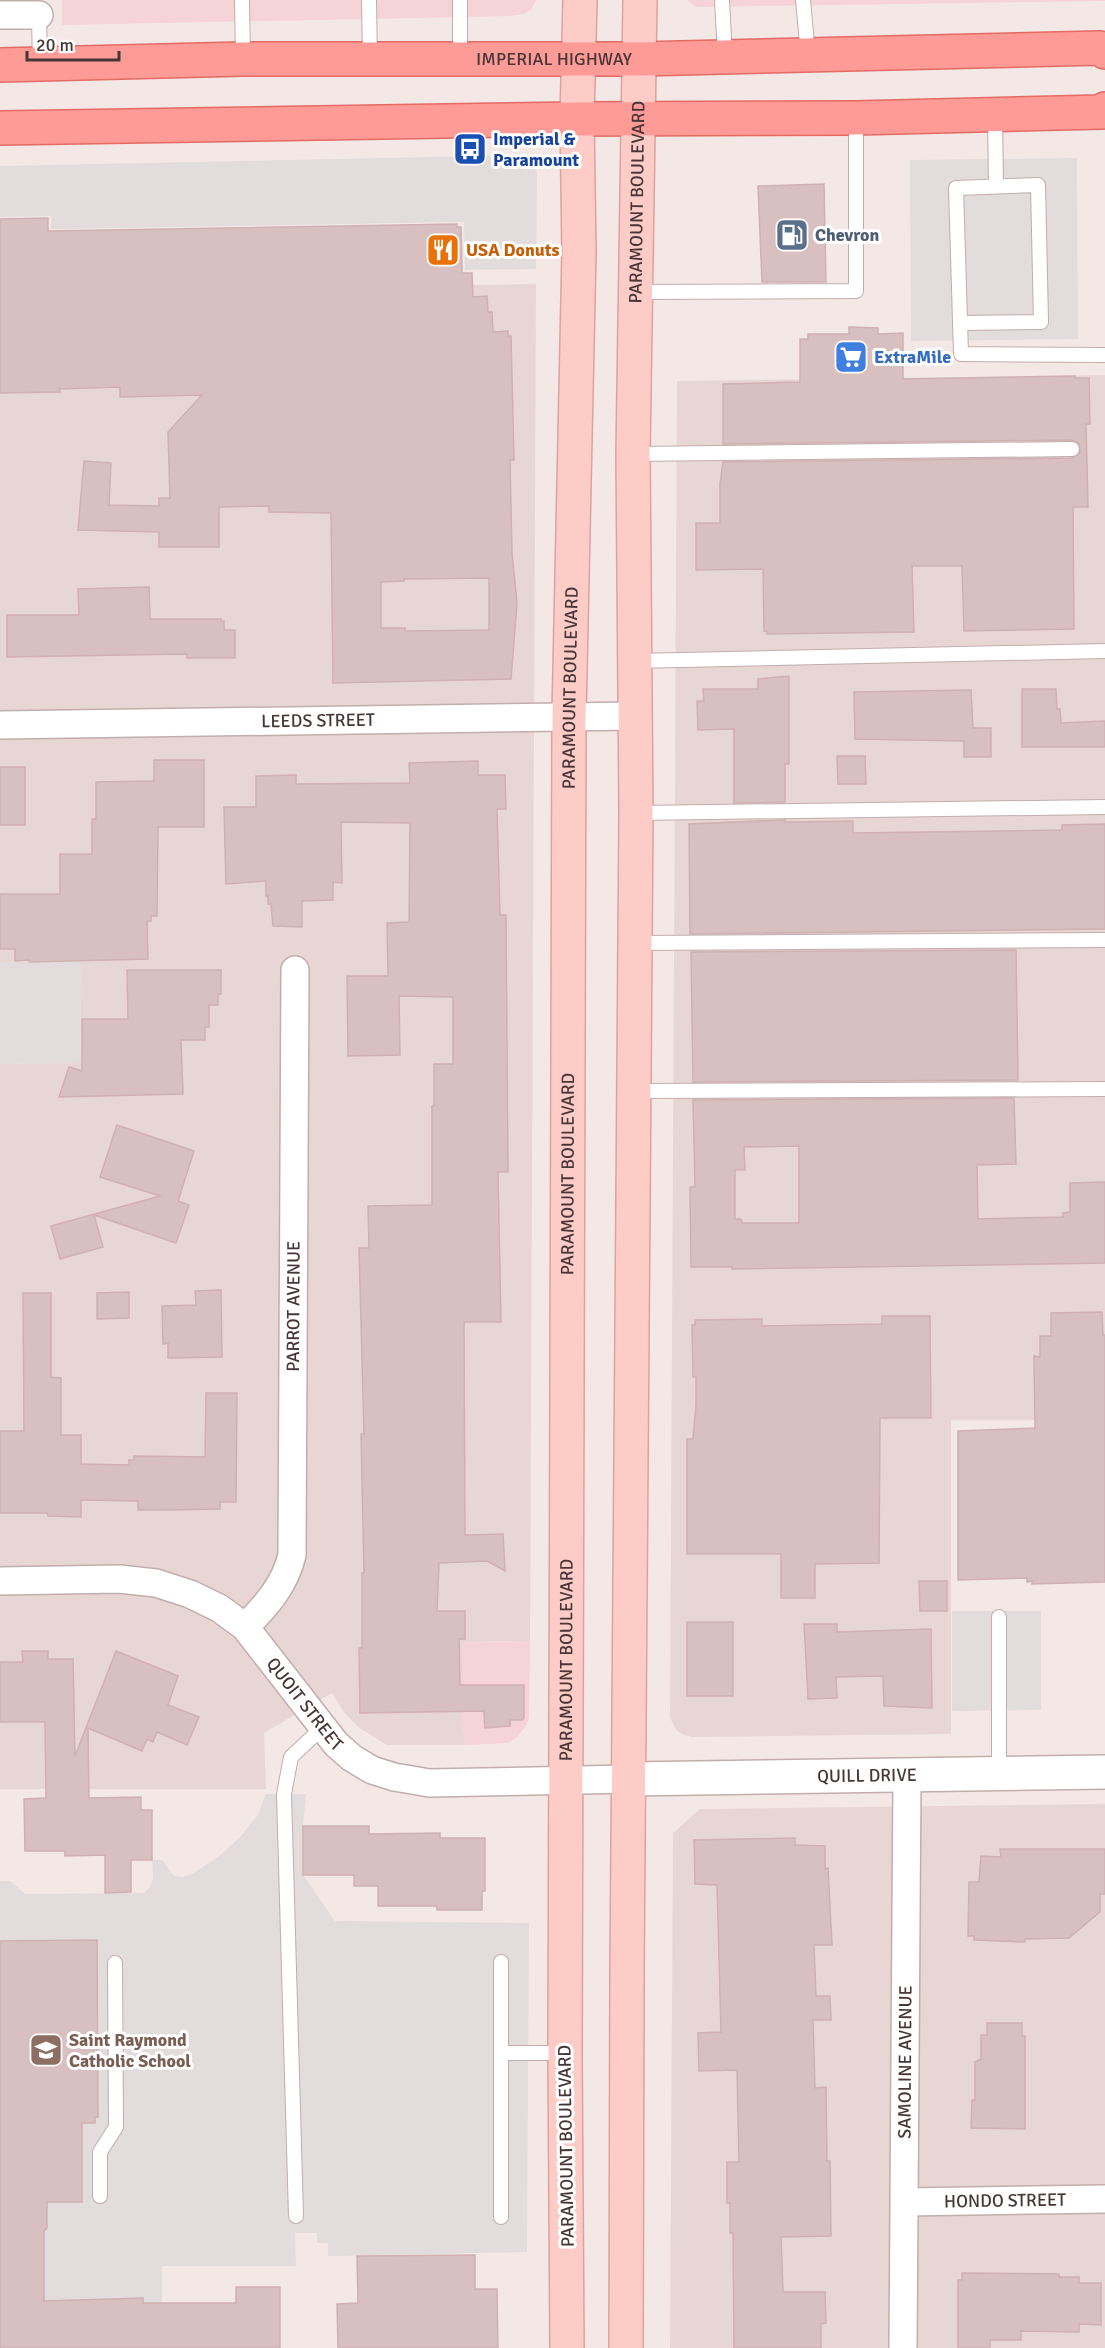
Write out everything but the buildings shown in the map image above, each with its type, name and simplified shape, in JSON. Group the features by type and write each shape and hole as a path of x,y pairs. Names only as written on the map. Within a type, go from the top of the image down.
{"main road":[{"name":"PARAMOUNT BOULEVARD","path":"567,2348 565,1779 569,716 579,252 577,119 580,0"},
{"name":"PARAMOUNT BOULEVARD","path":"626,2348 635,1091 636,813 633,454 640,0"},
{"name":"IMPERIAL HIGHWAY","path":"0,65 243,60 579,60 1100,48 1105,52"},
{"path":"0,128 577,119 856,118 1102,112 1105,109"}],"street":[{"path":"0,15 39,15"},
{"name":"LEEDS STREET","path":"0,725 634,716"},
{"name":"PARROT AVENUE","path":"245,1627 269,1601 281,1583 292,1555 295,970"},
{"name":"QUOIT STREET","path":"0,1581 119,1579 156,1583 190,1593 219,1608 245,1627 322,1728 352,1758 372,1770 394,1778 429,1782 629,1779"},
{"name":"QUILL DRIVE","path":"629,1779 1105,1772"},
{"name":"SAMOLINE AVENUE","path":"903,2348 906,2202 907,1776"},
{"name":"HONDO STREET","path":"906,2202 1105,2199"}],"lane":[{"path":"242,0 243,60"},
{"path":"369,0 370,60"},
{"path":"460,0 460,61"},
{"path":"722,0 725,57"},
{"path":"803,0 808,55"},
{"path":"39,15 40,65"},
{"path":"995,114 996,186"},
{"path":"635,292 856,291 856,118"},
{"path":"961,323 1041,322 1038,185 956,188 961,354 1105,355"},
{"path":"633,454 1072,449"},
{"path":"634,661 1105,651"},
{"path":"636,813 1105,807"},
{"path":"635,943 1105,940"},
{"path":"635,1091 1105,1089"},
{"path":"999,1617 999,1774"},
{"path":"296,2216 284,1794 291,1757 322,1728"},
{"path":"501,1962 501,2217"},
{"path":"100,2196 100,2152 116,2127 115,1963"},
{"path":"501,2053 565,2053"}],"shaded area":[{"path":"62,0 536,0 531,10 511,16 62,25"},
{"path":"687,0 1105,0 1105,1 696,7"},
{"path":"526,155 537,173 536,269 465,270 464,222 51,229 51,216 0,217 0,166"},
{"path":"1077,158 1078,339 911,341 910,160"},
{"path":"536,284 530,1641 462,1642 462,1711 465,1745 387,1745 358,1727 343,1711 332,1693 264,1733 266,1789 0,1789 0,1064 81,1063 80,961 0,962 0,293"},
{"path":"1105,375 1105,1420 951,1420 951,1734 692,1737 684,1735 677,1731 670,1718 677,381"},
{"path":"80,961 81,1063 0,1064 0,962"},
{"path":"952,1611 1041,1611 1041,1710 952,1711"},
{"path":"530,1641 527,1725 515,1739 508,1743 465,1745 462,1711 462,1642"},
{"path":"266,1794 306,1794 303,1826 303,1875 335,1921 529,1923 527,2252 328,2256 328,2243 317,2243 317,2233 295,2233 296,2266 162,2266 162,2303 143,2303 142,2298 109,2298 109,2303 44,2301 44,2231 47,2228 47,2202 82,2123 95,2123 96,1940 0,1941 0,1881 10,1881 25,1894 144,1893 150,1887 153,1879 152,1860 162,1860 174,1876 183,1877 192,1874 218,1857 240,1837 258,1815"},
{"path":"1105,1804 1105,2348 670,2348 673,1833 700,1809"}],"place":[{"name":"Imperial & Paramount","path":"470,149"},
{"name":"Chevron","path":"792,235"},
{"name":"USA Donuts","path":"443,250"},
{"name":"ExtraMile","path":"851,357"},
{"name":"Saint Raymond Catholic School","path":"46,2050"}]}
